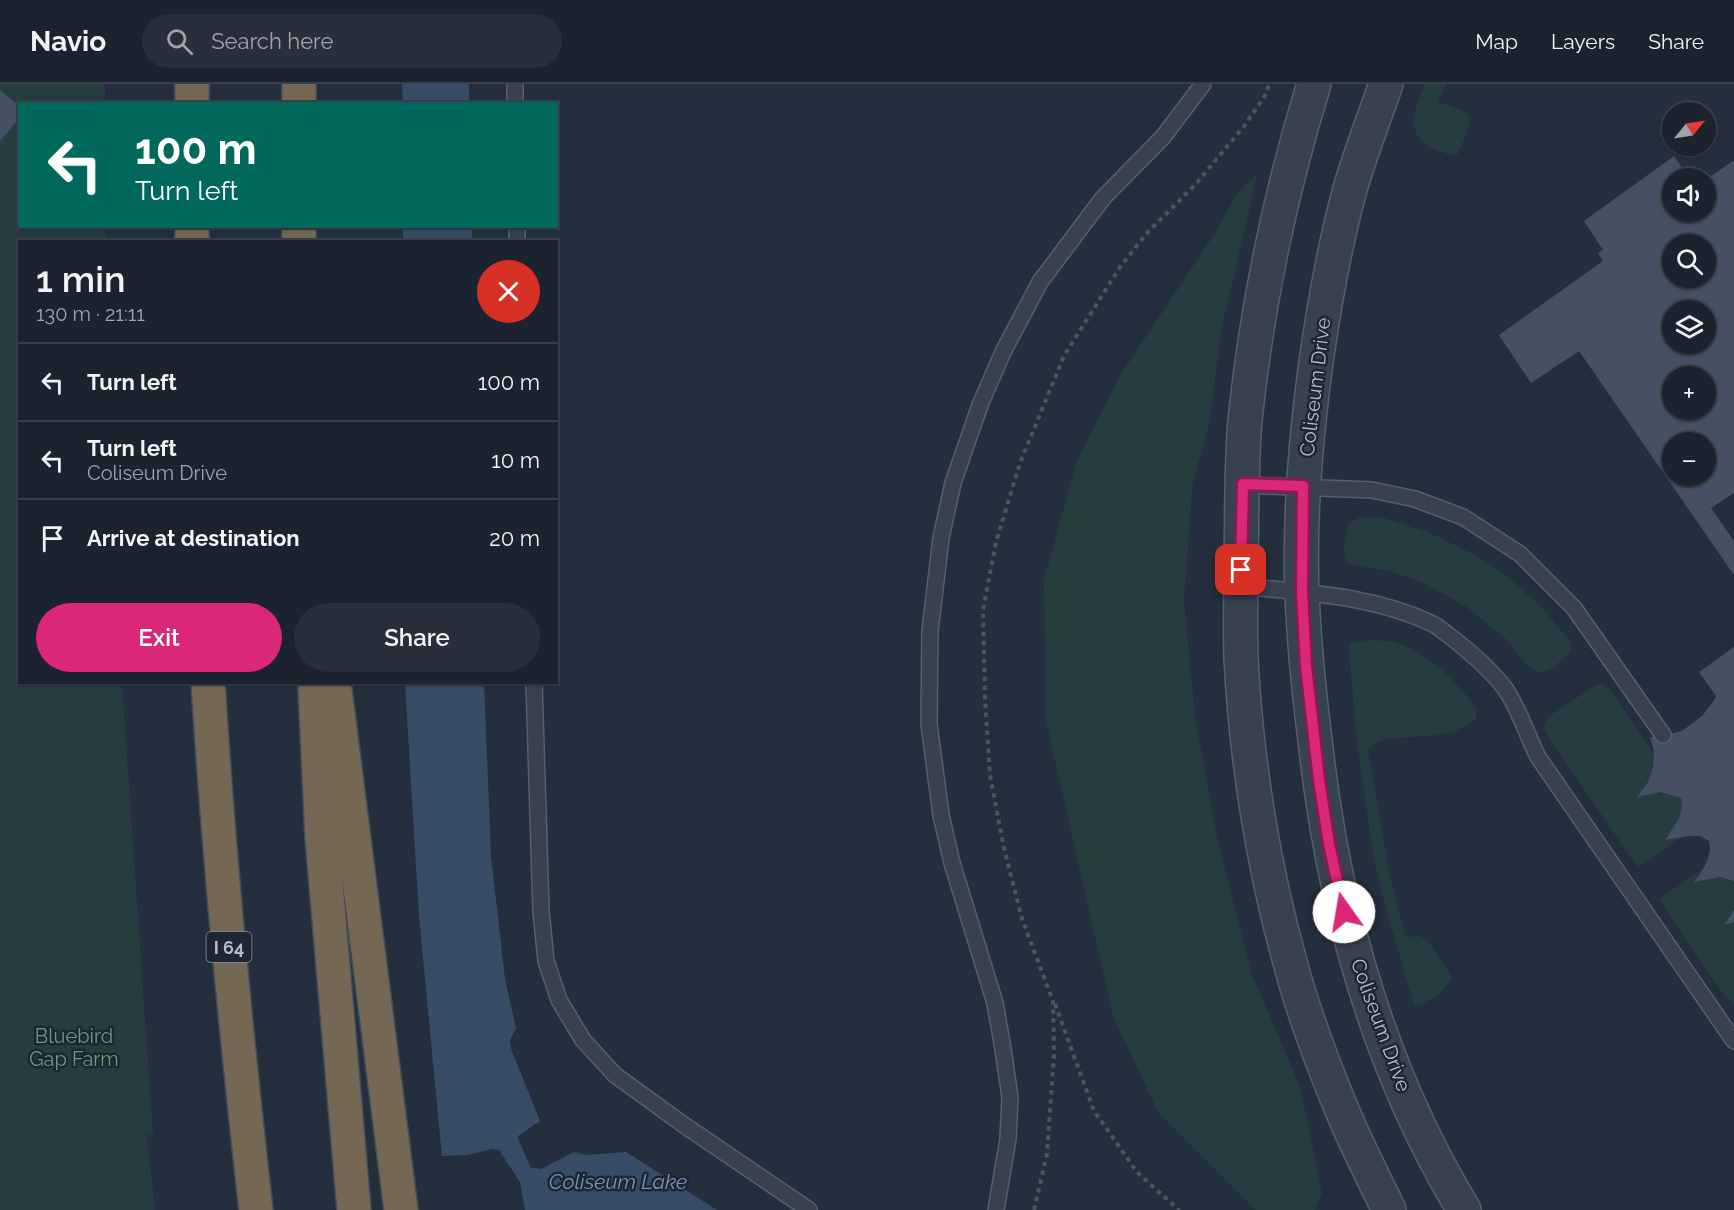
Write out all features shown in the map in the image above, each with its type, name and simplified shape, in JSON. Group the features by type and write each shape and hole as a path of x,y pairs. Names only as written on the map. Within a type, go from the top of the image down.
{"highway":[{"path":"192,84 192,102"},
{"path":"299,84 299,102"},
{"name":"I 64","path":"208,684 219,841 256,1210"},
{"path":"315,684 322,838 354,1210"},
{"path":"334,684 401,1210"}],"street":[{"path":"1314,84 1283,194 1259,313 1245,421 1241,656 1256,800 1275,901 1290,963 1313,1035 1342,1111 1389,1210"},
{"name":"Coliseum Drive","path":"1386,84 1350,189 1330,275 1313,386 1303,486 1302,593 1306,666 1329,844 1349,935 1380,1033 1411,1108 1464,1210"}],"lane":[{"path":"515,84 515,102"},
{"path":"996,1210 1008,1139 1010,1097 1004,1049 995,1003 949,853 941,815 929,724 930,631 941,538 953,483 980,405 1003,352 1040,282 1103,198 1162,137 1203,84"},
{"path":"1243,484 1372,490 1415,499 1463,518 1520,554 1574,608 1663,735"},
{"path":"1241,586 1366,601 1401,611 1435,625 1474,655 1504,688 1521,715 1527,735 1538,757 1734,1041"},
{"path":"534,684 542,911 546,961 560,1000 583,1040 615,1075 809,1210"}],"path":[{"path":"1179,1210 1137,1172 1094,1111 1022,919 1003,844 990,775 983,610 996,542 1020,463 1064,356 1120,267 1147,233 1195,185 1245,125 1266,94 1269,84"},
{"path":"1034,1210 1047,1154 1054,1055 1053,1001"}],"green space":[{"name":"Bluebird Gap Farm","path":"0,84 105,84 105,102 18,102 18,228 106,228 106,240 18,240 18,684 122,684 153,1135 147,1135 155,1210 0,1210"},
{"path":"1425,84 1447,84 1438,102 1466,113 1468,117 1466,134 1457,155 1435,150 1417,135 1414,115"},
{"path":"1258,172 1221,331 1209,425 1193,481 1184,600 1195,717 1217,836 1252,975 1300,1086 1322,1192 1315,1210 1256,1210 1158,1112 1113,1016 1046,721 1044,580 1076,463 1121,374 1215,233 1236,195"},
{"path":"1360,517 1381,517 1430,533 1473,554 1509,577 1544,610 1570,641 1571,651 1554,667 1539,673 1525,663 1506,639 1465,606 1424,583 1389,571 1346,563 1343,547 1349,523"},
{"path":"1369,640 1391,641 1413,649 1440,667 1476,708 1476,720 1456,731 1386,739 1375,743 1368,750 1390,876 1405,937 1420,936 1428,941 1452,977 1446,987 1436,996 1414,1005 1373,855 1355,727 1349,644"},
{"path":"1601,684 1605,685 1614,695 1701,824 1637,867 1543,726 1548,717"},
{"path":"1723,855 1734,872 1734,1004 1724,995 1659,899"}],"water":[{"path":"402,84 469,84 469,102 403,102"},
{"path":"403,228 472,228 472,240 403,240"},
{"name":"Coliseum Lake","path":"405,684 484,684 491,856 505,979 516,1028 510,1040 511,1049 540,1121 518,1136 519,1141 531,1168 541,1169 574,1152 586,1155 626,1152 717,1210 525,1210 520,1182 499,1150 442,1156 419,916"}],"building":[{"path":"0,90 18,105 18,120 0,141"},
{"path":"1674,156 1682,168 1662,168 1662,222 1716,222 1716,173 1734,160 1734,493 1711,508 1734,541 1734,575 1672,486 1716,486 1716,432 1662,432 1662,471 1579,351 1531,383 1499,335 1603,261 1598,253 1603,250 1584,221"},
{"path":"1734,647 1734,881 1720,877 1694,882 1707,861 1710,851 1709,841 1700,836 1665,840 1679,819 1682,808 1681,798 1661,792 1637,797 1648,782 1653,767 1654,752 1650,737 1682,731 1702,716 1716,696 1699,672"},
{"path":"1734,910 1734,922 1724,925"}],"route":[{"path":"1241,570 1243,484 1303,486 1302,593 1306,666 1319,780 1329,844 1344,912"}]}
